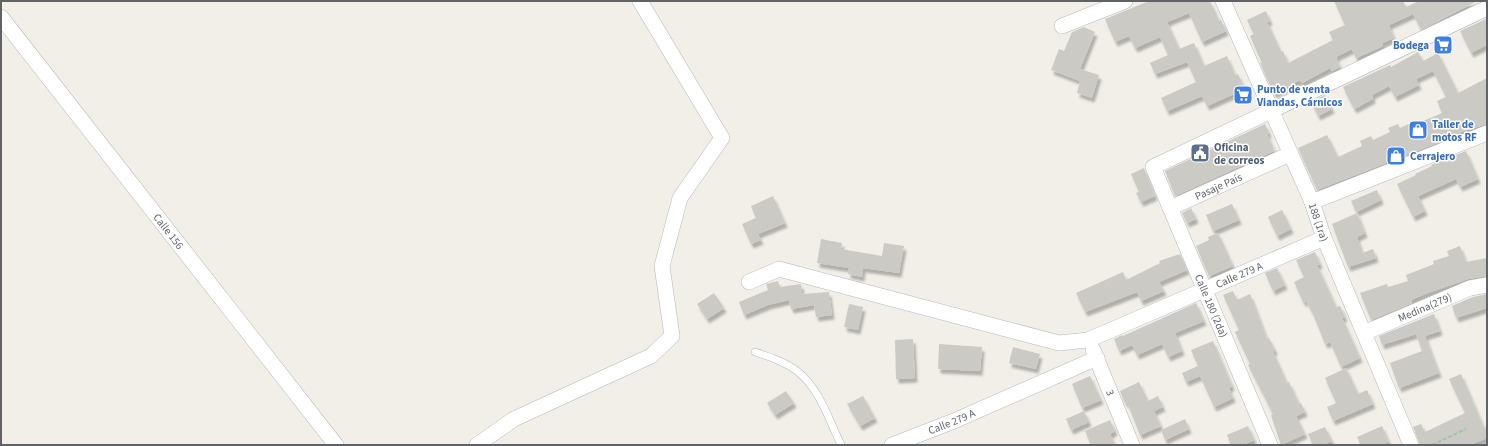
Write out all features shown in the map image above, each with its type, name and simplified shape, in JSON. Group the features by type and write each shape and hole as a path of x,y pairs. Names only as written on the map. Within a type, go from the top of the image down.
{"street":[{"path":"477,445 514,419 651,356 672,336 662,266 680,198 722,138 640,1"},
{"path":"1062,26 1125,1"},
{"name":"188 (1ra)","path":"1224,1 1312,202 1324,238 1411,445"},
{"path":"1271,111 1487,8"},
{"name":"Calle 156","path":"1,16 336,445"},
{"name":"Calle 180 (2da)","path":"1270,445 1203,290 1153,167 1271,111"},
{"path":"1312,202 1487,133"},
{"name":"Pasaje País","path":"1170,208 1290,154"},
{"name":"Calle 279 A","path":"749,282 779,269 1059,343 1088,340 1324,238"},
{"name":"Medina(279)","path":"1364,333 1470,288 1487,285"},
{"name":"3","path":"1088,340 1097,358 1132,445"},
{"name":"Calle 279 A","path":"892,445 954,422 1097,358"}],"lane":[{"path":"755,352 786,364 798,372 810,384 841,445"}],"path":[{"path":"1432,445 1466,430"}],"building":[{"path":"1149,1 1210,1 1219,21 1221,20 1226,31 1202,42 1189,13 1167,22 1179,49 1194,43 1204,66 1227,56 1235,75 1238,74 1245,89 1207,106 1202,96 1167,111 1161,98 1196,82 1187,62 1155,74 1150,63 1168,55 1160,37 1135,48 1129,36 1115,42 1105,19"},
{"path":"1334,1 1403,1 1406,7 1419,1 1477,1 1421,30 1413,14 1389,25 1394,38 1382,43 1383,46 1356,58 1352,49 1336,57 1340,67 1332,71 1330,68 1302,83 1300,80 1274,94 1250,36 1254,34 1247,20 1266,11 1270,21 1267,22 1281,52 1283,51 1288,63 1333,40 1329,32 1345,25"},
{"path":"1486,19 1487,45 1471,53 1460,31"},
{"path":"1084,27 1095,32 1080,69 1099,75 1092,98 1077,93 1080,81 1051,70 1059,49 1064,51 1072,32"},
{"path":"1418,52 1423,61 1438,53 1458,93 1487,78 1487,124 1444,137 1445,140 1317,190 1298,148 1327,135 1338,157 1362,146 1360,141 1371,136 1373,140 1390,132 1388,128 1398,124 1400,128 1415,121 1416,124 1442,113 1437,101 1446,97 1433,71 1416,79 1419,85 1395,97 1389,86 1372,95 1373,99 1354,109 1343,87 1390,65 1391,67"},
{"path":"1325,95 1332,109 1318,116 1311,102"},
{"path":"1265,124 1269,133 1267,134 1274,151 1175,196 1165,171"},
{"path":"1466,151 1478,179 1460,187 1456,179 1418,196 1425,211 1413,217 1397,184 1432,166 1431,165"},
{"path":"1144,168 1155,196 1141,202 1136,193 1139,192 1131,174"},
{"path":"1377,190 1381,200 1356,212 1351,201"},
{"path":"773,196 785,223 758,234 761,240 751,244 742,224 756,218 751,206"},
{"path":"1232,204 1239,220 1213,231 1206,215"},
{"path":"1191,208 1196,219 1187,223 1182,213"},
{"path":"1282,210 1291,229 1277,236 1268,217"},
{"path":"1357,213 1365,233 1357,237 1362,253 1373,249 1376,258 1348,267 1332,224"},
{"path":"1218,233 1233,266 1209,276 1196,246 1209,240 1208,237"},
{"path":"821,239 842,243 841,249 882,256 884,243 904,246 899,273 863,268 862,277 848,274 849,268 817,263"},
{"path":"1460,246 1466,262 1487,258 1487,276 1468,279 1425,294 1411,300 1412,303 1371,320 1360,293 1387,284 1388,287 1408,281 1406,275 1434,264 1433,261 1449,256 1447,251"},
{"path":"1315,252 1320,264 1317,265 1336,307 1340,306 1345,317 1342,318 1360,358 1341,367 1330,342 1325,344 1313,314 1306,301 1303,302 1294,282 1304,277 1296,260"},
{"path":"1180,254 1187,270 1159,282 1164,291 1141,301 1137,292 1085,312 1076,293 1123,272 1126,280 1160,263 1159,261"},
{"path":"1277,268 1285,285 1273,291 1265,273"},
{"path":"778,281 780,287 801,284 802,294 829,292 832,315 816,317 814,305 791,309 789,300 768,305 744,315 739,302 768,290 766,284"},
{"path":"1233,291 1237,300 1250,294 1267,339 1269,338 1275,350 1273,352 1287,383 1289,382 1299,404 1301,403 1305,412 1296,416 1305,434 1281,445 1271,415 1273,414 1248,365 1250,364 1235,332 1239,330 1223,295"},
{"path":"714,293 724,308 707,319 697,304"},
{"path":"1487,294 1487,308 1456,318 1452,306 1473,297"},
{"path":"1196,303 1204,321 1175,333 1182,351 1168,357 1162,344 1137,355 1132,345 1119,351 1114,339"},
{"path":"849,304 863,307 858,330 844,327"},
{"path":"1434,314 1440,331 1425,336 1439,373 1399,388 1390,363 1422,351 1416,334 1382,345 1379,336"},
{"path":"913,339 915,378 896,379 895,340"},
{"path":"1213,341 1232,386 1229,388 1233,398 1214,407 1200,376 1186,382 1182,373 1198,366 1191,350"},
{"path":"939,344 982,347 980,371 938,369"},
{"path":"1013,347 1040,354 1036,369 1009,363"},
{"path":"1346,368 1358,394 1367,390 1373,404 1333,421 1327,407 1336,403 1325,378"},
{"path":"1461,374 1484,428 1487,427 1487,438 1470,445 1420,445 1413,427 1421,424 1425,432 1465,413 1449,379"},
{"path":"1090,376 1101,400 1082,408 1072,384"},
{"path":"1139,382 1148,401 1158,396 1163,407 1154,411 1161,426 1140,435 1127,402 1125,403 1120,391"},
{"path":"786,391 794,403 775,415 767,403"},
{"path":"863,396 875,418 860,426 847,404"},
{"path":"1084,411 1089,422 1071,430 1066,419"},
{"path":"1185,419 1189,429 1165,440 1161,430"},
{"path":"1110,420 1115,431 1110,434 1115,445 1091,445 1085,431"},
{"path":"1248,426 1254,440 1242,445 1231,445 1227,435"},
{"path":"1382,426 1389,442 1381,445 1361,445 1357,437"},
{"path":"1325,427 1332,441 1323,445 1313,445 1308,434"}],"place":[{"name":"Bodega","path":"1443,45"},
{"name":"Punto de venta Viandas, Cárnicos","path":"1243,95"},
{"name":"Taller de motos RF","path":"1418,130"},
{"name":"Oficina de correos","path":"1200,153"},
{"name":"Cerrajero","path":"1396,156"}]}
